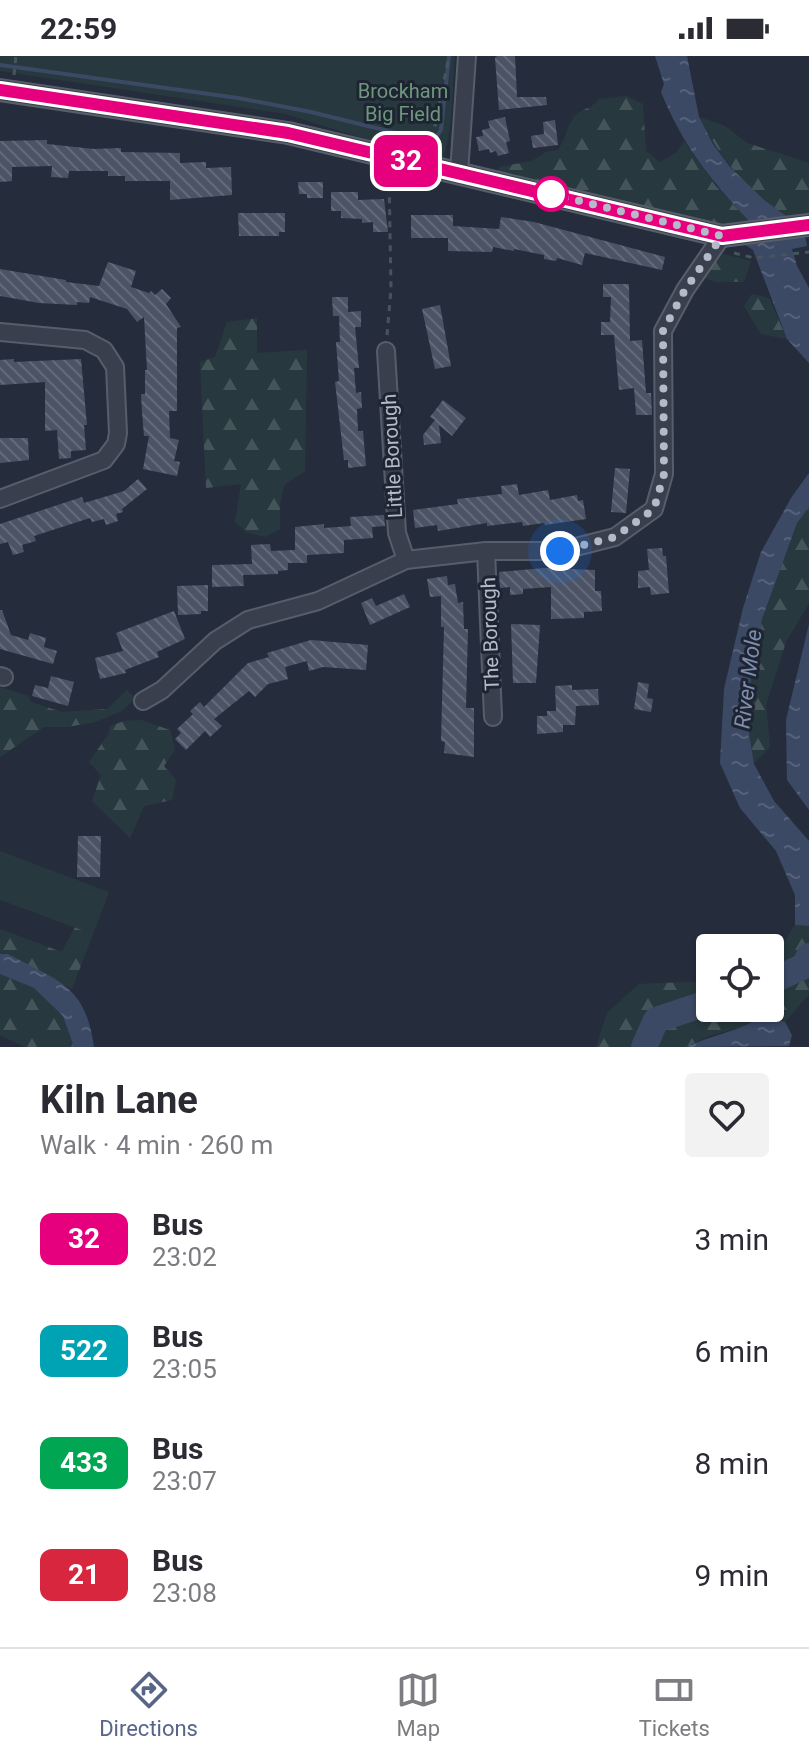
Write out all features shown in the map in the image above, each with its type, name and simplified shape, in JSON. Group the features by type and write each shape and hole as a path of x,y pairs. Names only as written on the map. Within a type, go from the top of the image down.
{"street":[{"path":"459,173 467,56"},
{"path":"0,90 288,133 726,237 804,225"},
{"name":"The Borough","path":"143,701 162,690 215,641 248,620 318,601 406,560 486,551 560,551 615,537 654,509 664,474 663,331 685,290 726,237"},
{"path":"0,332 85,340 104,350 115,367 118,433 116,444 104,460 0,499"},
{"name":"Little Borough","path":"386,351 397,533 406,560"},
{"name":"The Borough","path":"486,551 493,717"}],"path":[{"path":"431,148 449,56"},
{"path":"14,72 16,58"},
{"path":"386,351 391,289 389,158"},
{"path":"754,258 809,252"}],"green space":[{"name":"Brockham Big Field","path":"0,56 455,56 449,134 443,158 435,161 286,114 0,71"},
{"path":"627,96 643,104 646,151 660,162 677,152 684,141 715,185 749,221 721,228 498,174 499,167 532,161 546,152 558,150 574,117 599,99"},
{"path":"699,117 725,126 747,143 809,163 809,220 791,219 763,201 726,160"},
{"path":"720,253 751,261 744,282 716,282 704,278"},
{"path":"752,294 769,298 787,339 761,334 744,306"},
{"path":"257,318 257,353 307,350 305,471 284,485 280,529 265,537 246,532 235,522 241,484 206,488 200,362 215,357 227,322"},
{"path":"809,507 809,603 786,642 766,705 770,747 754,763 748,727 751,675 762,619 797,522"},
{"path":"0,687 62,712 107,709 127,690 135,698 122,711 95,722 44,727 0,757"},
{"path":"141,720 170,730 175,750 164,766 176,780 172,800 144,806 130,838 92,801 101,775 89,762 109,733 110,726"},
{"path":"0,851 109,892 93,934 0,900"},
{"path":"795,925 809,926 809,994 785,1022 784,1022 784,942"},
{"path":"75,927 93,934 72,989 8,954 0,954 0,929 62,952"},
{"path":"0,974 34,988 63,1016 74,1047 25,1047 0,1035"},
{"path":"696,982 696,1022 754,1022 711,1035 686,1047 596,1047 607,1013 639,984"}],"water":[{"path":"655,56 687,56 699,117 713,144 730,167 764,200 793,221 749,221 722,191 688,145 669,111 661,92 664,84"},
{"path":"790,231 792,237 805,236 807,246 792,249 809,288 809,363 787,339 753,250 744,244 751,239"},
{"path":"809,473 809,507 797,523 762,619 751,675 748,727 754,764 774,801 809,841 809,926 795,925 795,895 776,851 740,808 720,763 724,689 743,608 761,552 791,498"},
{"path":"809,624 809,810 787,780 786,720"},
{"path":"0,954 8,954 67,987 84,1010 94,1047 74,1047 63,1016 34,988 0,974"},
{"path":"752,1022 785,1022 792,1035 789,1046 686,1047"}],"building":[{"path":"497,56 515,56 517,97 546,97 547,105 499,110"},
{"path":"505,117 509,153 498,156 496,151 490,153 489,149 479,151 476,137 483,136 482,130 490,128 488,121"},
{"path":"555,120 558,145 533,148 531,136 544,134 543,122"},
{"path":"47,140 47,144 94,149 121,148 121,152 180,153 180,163 206,162 206,168 231,167 232,195 170,200 170,181 125,181 125,176 108,176 108,171 69,171 68,178 51,177 52,166 12,167 12,181 0,182 0,141"},
{"path":"298,182 323,182 323,198 307,198 307,194 299,194"},
{"path":"331,192 358,192 358,200 384,199 388,232 373,232 373,222 341,218 341,211 331,211"},
{"path":"238,213 285,213 285,232 279,232 279,236 239,236"},
{"path":"411,215 453,215 453,226 499,229 501,217 534,222 665,257 662,270 585,253 582,265 557,258 556,261 544,259 544,255 514,249 493,247 492,252 448,251 448,238 411,238"},
{"path":"108,262 136,271 131,287 151,291 155,295 162,289 171,298 166,304 181,327 177,328 177,411 169,411 170,438 179,440 174,461 180,462 177,476 143,469 149,436 144,436 141,394 145,394 147,370 144,317 137,322 127,309 90,297 89,303 77,302 77,305 39,303 0,296 0,269 99,286"},
{"path":"603,284 629,284 630,341 642,340 646,393 651,393 652,415 636,415 634,388 619,390 614,335 601,335 601,322 610,322 611,297 603,297"},
{"path":"332,297 348,297 348,312 361,311 361,327 355,327 359,368 354,368 356,393 361,392 362,408 357,409 358,431 363,431 366,466 348,468 348,460 344,460 335,382 339,381 336,342 340,342 339,316 333,316"},
{"path":"440,305 451,366 435,369 422,309"},
{"path":"14,359 14,362 81,359 86,450 71,451 71,458 59,459 57,430 45,431 45,382 0,385 0,360"},
{"path":"443,400 466,418 452,436 439,425 441,443 424,445 423,435 435,420 430,417"},
{"path":"0,438 28,438 29,460 0,463"},
{"path":"615,468 630,469 626,513 611,512"},
{"path":"138,479 147,489 122,509 123,512 116,514 118,521 106,525 104,519 92,522 90,518 34,536 36,541 22,545 24,552 13,555 8,542 0,544 0,524 82,497 84,503 124,491"},
{"path":"517,484 519,495 548,490 550,500 577,495 578,501 583,500 586,519 523,526 522,522 487,526 487,523 438,531 437,525 415,528 413,510 458,504 457,499 502,494 501,486"},
{"path":"384,515 385,526 372,527 373,538 344,540 344,553 307,555 307,563 288,563 288,570 278,571 278,574 243,575 244,586 212,587 212,565 252,564 251,545 270,544 271,551 295,550 295,527 324,524 324,528 351,526 350,517"},
{"path":"662,548 663,556 666,556 669,593 651,595 650,587 638,588 638,571 649,570 647,549"},
{"path":"544,568 595,570 595,591 601,591 602,611 584,612 584,618 551,619 551,587 523,589 523,594 510,595 510,587 500,588 499,572"},
{"path":"447,576 448,585 455,584 458,603 463,602 464,629 468,629 466,708 474,708 474,757 444,753 445,742 441,741 444,627 441,627 441,596 430,597 427,579"},
{"path":"208,585 208,611 178,615 177,586"},
{"path":"404,594 410,607 370,625 361,603 372,598 376,606"},
{"path":"0,610 11,635 28,640 30,633 46,638 44,647 57,651 53,664 0,649"},
{"path":"174,611 185,639 157,652 159,657 125,670 126,673 100,679 95,658 123,651 116,633"},
{"path":"511,624 540,625 536,683 513,683"},
{"path":"311,640 368,645 366,670 323,667 309,671 307,661 285,667 288,679 268,684 255,697 249,691 214,719 222,726 210,737 205,731 186,750 175,739 181,733 177,729 193,714 190,711 200,702 204,707 248,663 269,657 267,653"},
{"path":"51,676 74,682 68,706 32,696 35,685 48,688"},
{"path":"638,682 649,684 647,698 653,699 651,712 634,709"},
{"path":"572,685 572,690 598,689 599,705 576,706 575,725 563,725 563,732 537,734 537,716 547,716 547,711 556,711 555,686"},
{"path":"78,836 101,836 100,877 77,877"}],"waterway":[{"path":"0,65 238,98 311,112 433,142 441,130 449,56"},
{"name":"River Mole","path":"784,975 804,966 809,956"},
{"name":"River Mole","path":"644,1047 656,1020 696,1007"}],"bus line":[{"name":"32","path":"0,90 288,133 722,236 809,225"}],"route":[{"path":"551,194 722,236 685,290 663,331 664,474 654,509 615,537 560,551"}]}
